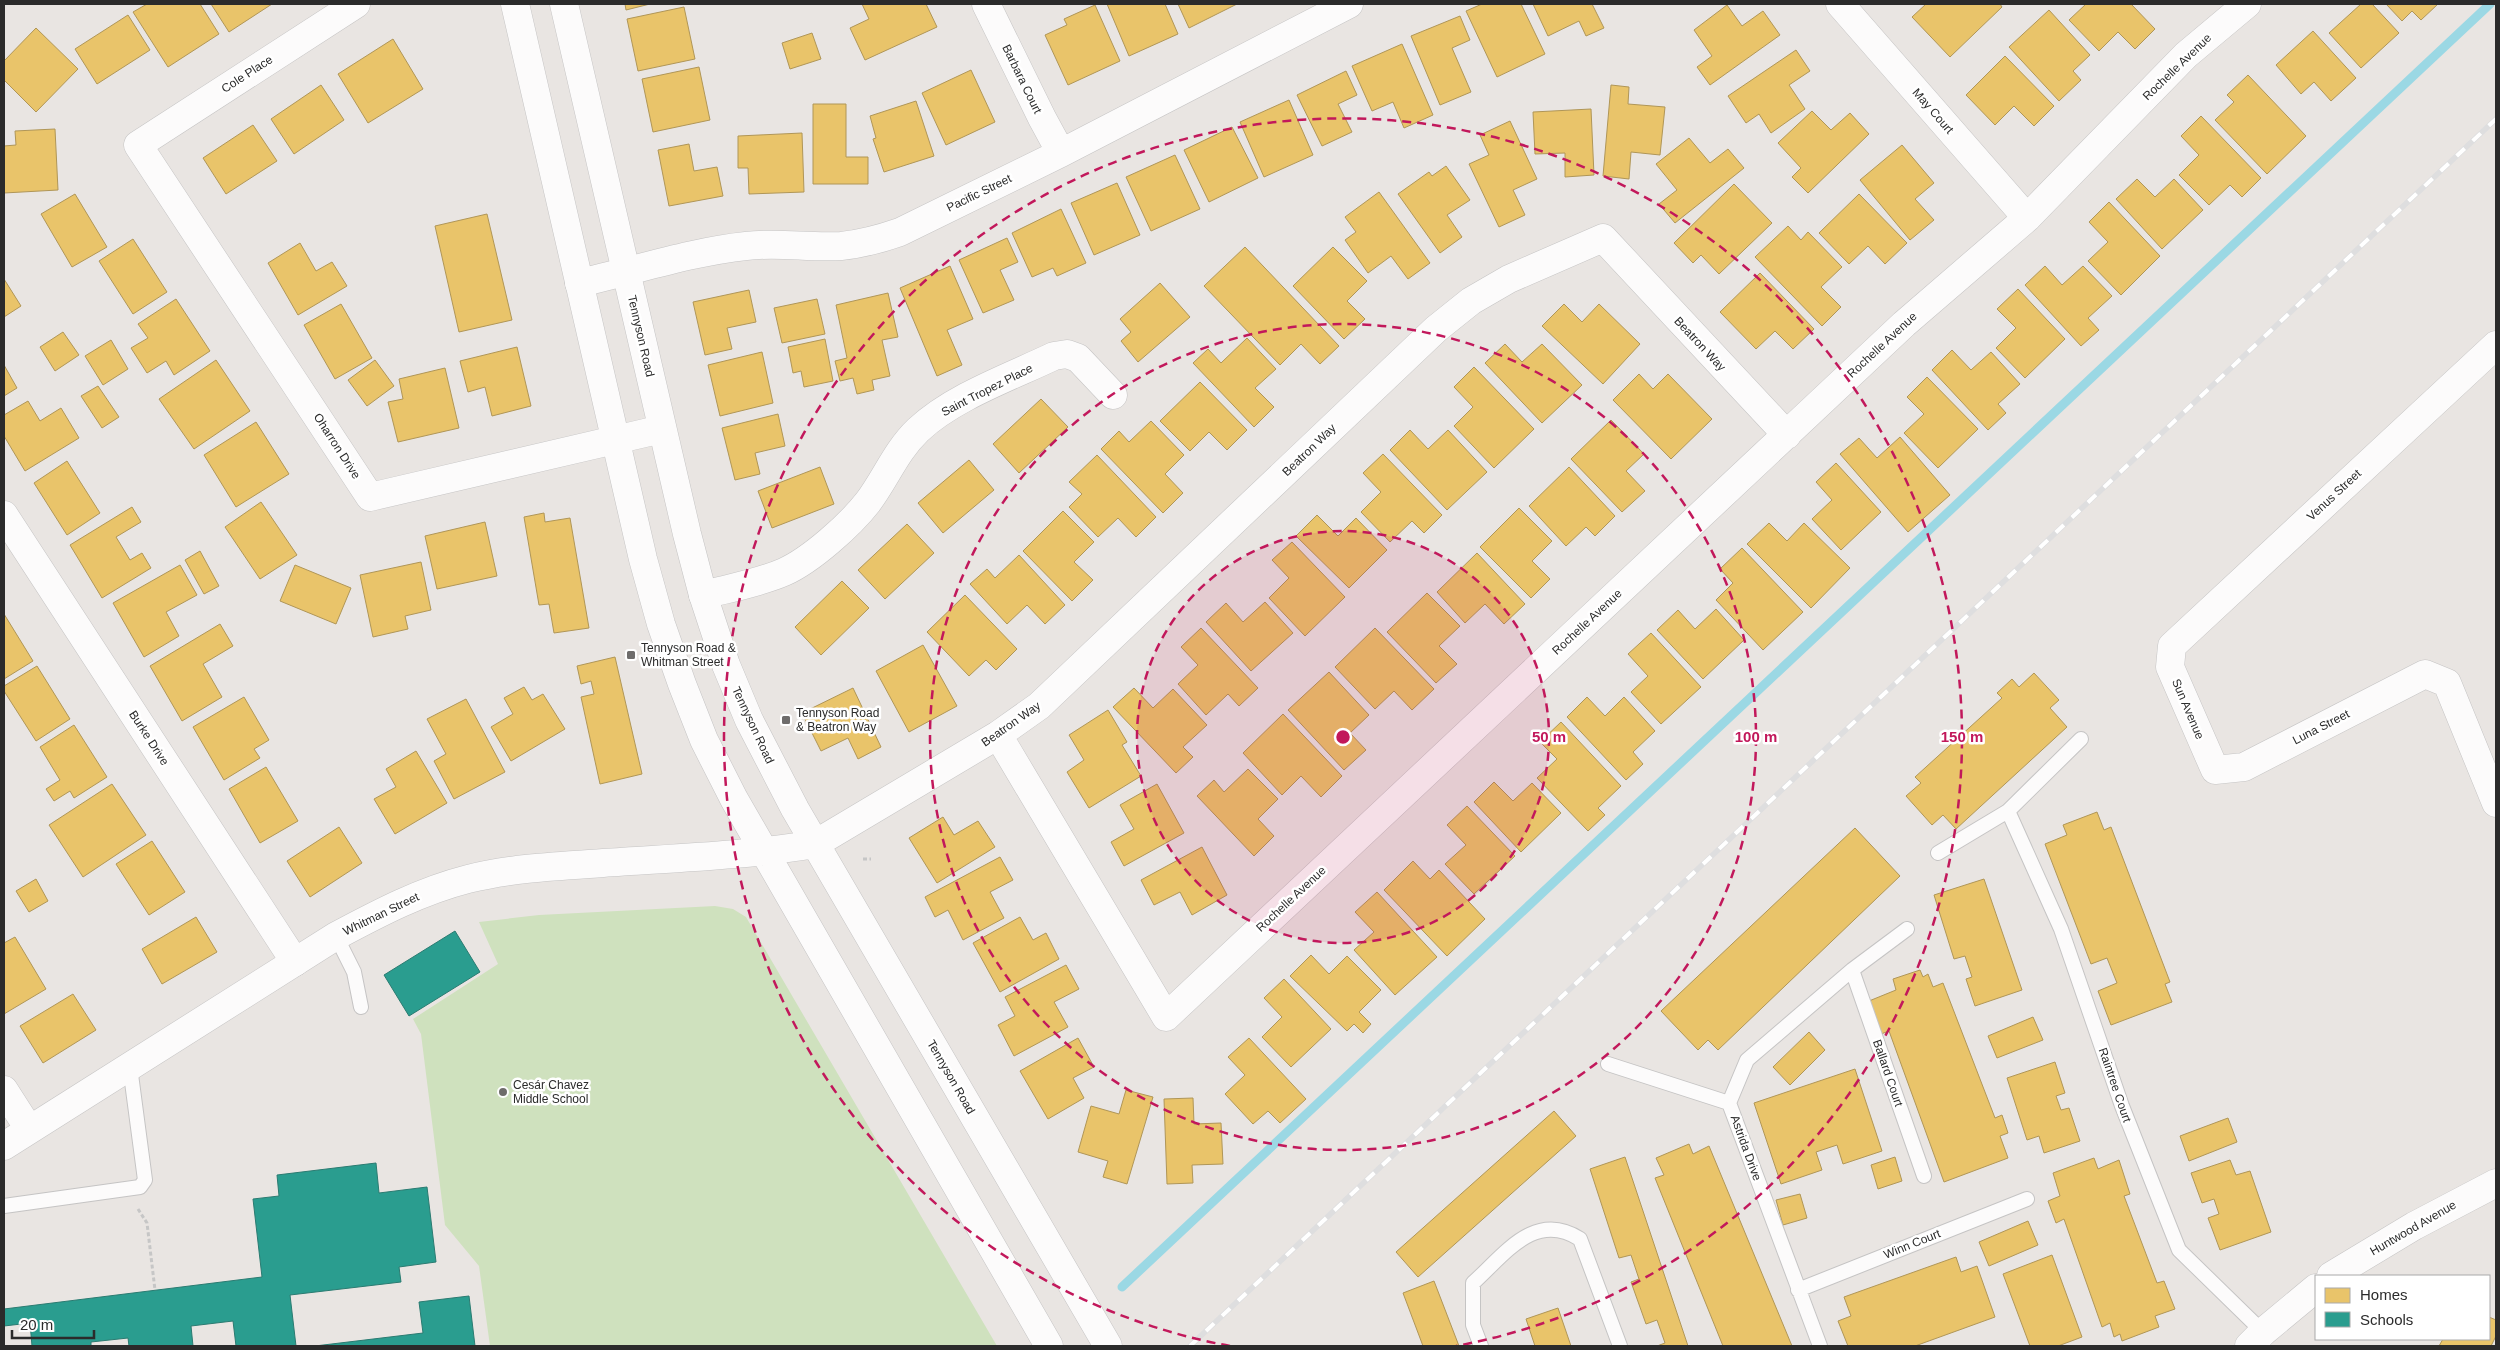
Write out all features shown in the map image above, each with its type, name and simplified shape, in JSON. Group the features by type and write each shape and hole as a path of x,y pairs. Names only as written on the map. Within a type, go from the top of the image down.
{"street":[{"name":"Cole Place","path":"138,145 356,4"},
{"path":"515,4 646,568 682,684 704,740 763,852 1049,1346"},
{"name":"Tennyson Road","path":"564,4 662,429 703,595 726,665 749,720 814,844 1108,1346"},
{"name":"Barbara Court","path":"986,4 1061,153"},
{"name":"Pacific Street","path":"579,283 746,246 772,244 840,246 872,242 900,232 1061,153 1349,4"},
{"name":"May Court","path":"1840,4 2027,218"},
{"name":"Rochelle Avenue","path":"998,735 1166,1017 1904,324 2027,218 2186,55 2248,4"},
{"name":"Oharron Drive","path":"138,145 370,497 662,429"},
{"name":"Beatron Way","path":"814,844 998,735 1038,706 1443,324 1471,301 1509,279 1603,238 1787,435"},
{"name":"Venus Street","path":"2172,646 2496,345"},
{"name":"Saint Tropez Place","path":"703,595 782,572 803,562 868,502 902,447 919,430 941,412 972,396 1054,356 1067,354 1078,358 1113,395"},
{"name":"Burke Drive","path":"4,515 295,962"},
{"name":"Sun Avenue","path":"2172,646 2170,667 2215,770"},
{"name":"Luna Street","path":"2215,770 2244,767 2425,674 2447,683 2496,803"},
{"name":"Whitman Street","path":"4,1146 336,936 421,894 468,879 514,870 763,852 814,844"},
{"path":"4,1090 29,1129"},
{"name":"Huntwood Avenue","path":"2333,1275 2422,1222 2496,1183"},
{"path":"2256,1339 2315,1289"}],"lane":[{"path":"1938,853 2008,811 2081,739"},
{"name":"Raintree Court","path":"2008,811 2061,929 2122,1106 2179,1250 2256,1339"},
{"name":"Astrida Drive","path":"1820,1346 1729,1103 1747,1060 1852,970 1907,929"},
{"path":"336,936 354,972 360,1007"},
{"name":"Ballard Court","path":"1852,970 1924,1176"},
{"path":"1608,1064 1729,1103"},
{"path":"4,1206 140,1186 145,1180 130,1067"},
{"name":"Winn Court","path":"1798,1290 2027,1199"},
{"path":"1481,1346 1473,1325 1473,1283 1528,1233 1550,1229 1566,1230 1580,1239 1620,1346"}],"path":[{"path":"863,859 871,859"},
{"path":"147,1223 155,1290"}],"green space":[{"path":"715,906 733,909 746,917 997,1346 490,1346 479,1266 445,1225 421,1034 413,1019 498,964 479,922 539,915"}],"building: Homes":[{"path":"147,4 200,4 219,34 168,67 133,12"},
{"path":"211,4 272,4 229,32"},
{"path":"625,4 650,4 626,10"},
{"path":"862,4 926,4 937,27 865,60 850,28 869,19"},
{"path":"1107,4 1165,4 1178,34 1129,56"},
{"path":"1178,4 1237,4 1189,28"},
{"path":"1482,4 1521,4 1545,54 1497,77 1466,11"},
{"path":"1533,4 1592,4 1604,28 1586,36 1579,21 1548,36"},
{"path":"1926,4 2000,4 2002,7 1950,57 1912,17"},
{"path":"2086,4 2131,4 2155,29 2135,49 2118,32 2099,51 2069,20"},
{"path":"2361,4 2372,4 2399,33 2361,68 2329,33"},
{"path":"2386,4 2438,4 2421,20 2412,11 2402,21"},
{"path":"1095,5 1120,61 1068,85 1045,35 1067,25 1064,19"},
{"path":"1727,5 1742,26 1763,11 1780,35 1710,85 1697,67 1712,56 1694,30"},
{"path":"684,7 695,59 638,71 627,19"},
{"path":"2049,10 2090,55 2073,71 2081,80 2059,101 2009,47"},
{"path":"128,15 150,50 97,84 75,49"},
{"path":"1460,16 1470,40 1452,48 1471,92 1440,105 1411,36"},
{"path":"36,28 78,69 36,112 4,80 4,61"},
{"path":"2313,31 2356,78 2331,101 2314,82 2301,94 2276,65"},
{"path":"812,33 821,59 790,69 782,43"},
{"path":"393,39 423,89 368,123 338,74"},
{"path":"1402,44 1433,115 1404,128 1393,102 1372,111 1352,66"},
{"path":"1796,50 1810,71 1789,85 1805,109 1771,133 1759,114 1746,123 1728,96"},
{"path":"2005,56 2054,106 2034,126 2014,106 1995,125 1966,95"},
{"path":"699,67 710,120 653,132 642,79"},
{"path":"971,70 995,122 946,145 922,93"},
{"path":"1346,71 1357,95 1338,104 1352,132 1322,146 1297,95"},
{"path":"2248,75 2306,136 2267,174 2215,120 2234,102 2227,95"},
{"path":"321,85 344,120 294,154 271,119"},
{"path":"1611,85 1629,87 1628,104 1665,107 1660,155 1631,152 1629,179 1603,176"},
{"path":"1289,100 1313,155 1264,177 1240,122"},
{"path":"916,101 934,156 884,172 873,139 876,138 870,116"},
{"path":"813,104 846,104 846,157 868,157 868,184 813,184"},
{"path":"1591,109 1594,175 1565,177 1565,153 1535,154 1533,112"},
{"path":"1812,111 1831,130 1850,113 1869,134 1808,193 1792,177 1801,168 1778,143"},
{"path":"2201,116 2261,178 2242,197 2230,185 2209,205 2179,175 2199,155 2181,136"},
{"path":"1510,121 1537,179 1513,190 1525,215 1499,227 1469,164 1489,155 1480,135"},
{"path":"253,125 277,161 226,194 203,158"},
{"path":"1232,127 1258,178 1209,202 1184,150"},
{"path":"55,129 58,190 4,193 4,146 16,145 15,131"},
{"path":"802,133 804,192 749,194 748,168 738,168 738,136"},
{"path":"1689,138 1710,163 1728,149 1744,168 1675,223 1659,204 1677,190 1656,164"},
{"path":"689,144 694,171 717,167 723,196 669,206 658,150"},
{"path":"1902,145 1934,183 1915,199 1934,220 1910,240 1860,180"},
{"path":"1175,155 1200,209 1151,231 1126,177"},
{"path":"1446,166 1470,200 1447,215 1462,237 1440,253 1398,194 1429,172 1432,176"},
{"path":"2137,179 2155,197 2174,179 2203,210 2162,249 2116,199"},
{"path":"1117,183 1140,235 1094,255 1071,203"},
{"path":"1734,184 1772,223 1719,274 1701,255 1693,263 1674,243"},
{"path":"1379,192 1430,263 1408,279 1391,256 1368,273 1345,240 1356,232 1345,217"},
{"path":"75,194 107,247 72,267 41,214"},
{"path":"1859,194 1907,243 1885,264 1868,246 1849,264 1819,233"},
{"path":"2109,202 2160,256 2121,295 2088,261 2108,242 2089,222"},
{"path":"1061,209 1086,263 1057,276 1053,268 1032,277 1012,233"},
{"path":"487,214 512,320 459,332 435,226"},
{"path":"1788,226 1801,240 1808,232 1842,267 1821,287 1841,307 1822,326 1755,257"},
{"path":"1007,238 1018,262 1000,270 1014,300 983,313 959,260"},
{"path":"133,239 167,292 133,314 99,261"},
{"path":"300,243 316,271 332,262 347,286 298,315 268,263"},
{"path":"1245,247 1339,346 1320,364 1301,344 1280,365 1204,286"},
{"path":"1333,247 1367,281 1347,301 1365,319 1344,339 1293,286"},
{"path":"950,266 973,319 947,330 962,365 937,376 900,288"},
{"path":"2045,266 2062,285 2083,266 2112,296 2088,318 2099,330 2081,346 2025,285"},
{"path":"1760,273 1814,329 1793,349 1775,331 1756,349 1720,312"},
{"path":"4,279 21,306 4,317"},
{"path":"1160,283 1190,317 1138,362 1121,341 1131,332 1120,319"},
{"path":"2018,289 2065,339 2025,378 1996,348 2016,328 1997,309"},
{"path":"749,290 756,322 727,328 732,349 705,355 693,302"},
{"path":"888,293 898,337 882,340 890,376 872,380 874,390 857,394 853,378 840,381 835,361 847,358 836,305"},
{"path":"176,299 210,351 174,375 166,361 147,373 131,348 148,338 138,324"},
{"path":"817,299 825,334 782,343 774,308"},
{"path":"341,304 372,358 335,379 304,325"},
{"path":"1564,304 1582,322 1599,304 1640,344 1603,384 1542,326"},
{"path":"63,332 79,355 55,371 40,347"},
{"path":"1247,338 1276,369 1255,388 1274,407 1254,427 1193,363 1208,349 1221,363"},
{"path":"825,339 833,381 804,387 801,371 793,373 788,347"},
{"path":"111,340 128,369 103,385 85,356"},
{"path":"1505,344 1522,362 1542,344 1582,385 1542,423 1485,363"},
{"path":"517,347 531,406 492,416 485,387 468,392 460,361"},
{"path":"1952,350 1971,370 1991,352 2020,384 1998,404 2006,413 1988,430 1932,370"},
{"path":"762,352 773,403 720,416 708,365"},
{"path":"216,360 250,411 194,449 159,399"},
{"path":"375,360 394,386 367,406 348,380"},
{"path":"4,365 17,388 4,396"},
{"path":"1474,367 1534,429 1494,468 1454,426 1473,407 1454,387"},
{"path":"445,368 459,428 398,442 388,402 403,399 399,379"},
{"path":"1639,374 1653,389 1668,374 1712,419 1671,459 1613,400"},
{"path":"1927,377 1978,429 1938,468 1904,433 1924,414 1907,397"},
{"path":"1200,382 1247,430 1227,450 1209,432 1190,451 1160,421"},
{"path":"98,386 119,417 102,428 81,396"},
{"path":"1041,399 1068,427 1019,473 993,444"},
{"path":"28,401 40,421 61,408 79,438 25,471 4,436 4,415"},
{"path":"778,414 785,446 755,453 760,474 735,480 722,428"},
{"path":"1611,420 1644,454 1626,471 1645,491 1622,512 1571,459"},
{"path":"1151,421 1184,455 1165,474 1183,493 1163,513 1101,449 1119,431 1129,442"},
{"path":"256,422 289,474 236,507 204,455"},
{"path":"1410,430 1428,449 1448,430 1487,472 1447,510 1390,450"},
{"path":"1900,437 1950,495 1908,532 1840,454 1859,438 1877,458"},
{"path":"1383,454 1442,515 1424,533 1412,521 1390,542 1361,512 1381,492 1363,473"},
{"path":"1097,455 1156,517 1136,537 1118,518 1098,537 1069,507 1082,494 1069,482"},
{"path":"969,460 994,490 943,533 918,503"},
{"path":"67,461 100,513 67,535 34,483"},
{"path":"1836,463 1881,512 1841,550 1812,519 1832,500 1816,482"},
{"path":"820,467 834,504 772,528 758,491"},
{"path":"1569,467 1615,516 1595,536 1586,527 1566,546 1529,506"},
{"path":"261,502 297,555 260,579 225,527"},
{"path":"132,507 141,522 116,537 130,560 142,553 151,568 102,598 70,545"},
{"path":"1519,508 1552,541 1532,561 1550,579 1531,598 1480,547"},
{"path":"1063,511 1094,542 1074,562 1093,580 1072,601 1023,551"},
{"path":"544,513 545,522 570,518 589,628 554,633 549,604 539,605 524,517"},
{"path":"1317,515 1338,536 1356,518 1387,550 1349,588 1296,536"},
{"path":"485,522 497,576 437,589 425,536"},
{"path":"1769,523 1787,541 1804,523 1850,568 1811,608 1747,544"},
{"path":"907,524 934,553 885,599 858,570"},
{"path":"1292,542 1345,597 1305,636 1269,598 1289,578 1272,560"},
{"path":"1742,548 1803,612 1763,650 1716,600 1733,583 1720,569"},
{"path":"200,551 219,586 204,594 185,560"},
{"path":"1477,553 1525,604 1504,624 1485,604 1465,623 1437,592"},
{"path":"1019,555 1065,605 1045,624 1027,605 1007,624 970,584 987,569 995,578"},
{"path":"421,562 431,610 405,616 408,629 373,637 360,575"},
{"path":"180,565 197,595 166,612 179,636 144,657 113,603"},
{"path":"295,565 351,588 336,624 280,601"},
{"path":"842,581 869,608 821,655 795,627"},
{"path":"1427,593 1460,626 1439,646 1457,664 1436,683 1387,632"},
{"path":"965,595 1017,649 996,670 986,660 969,676 927,632"},
{"path":"1265,602 1293,633 1251,671 1206,622 1226,603 1243,622"},
{"path":"1716,609 1744,640 1703,679 1657,630 1678,610 1695,629"},
{"path":"4,614 33,661 4,679"},
{"path":"220,624 233,646 203,664 222,697 182,721 150,666"},
{"path":"1201,628 1258,688 1239,706 1228,694 1206,715 1178,684 1198,665 1181,647"},
{"path":"1375,628 1434,689 1412,710 1394,691 1375,709 1335,667"},
{"path":"1651,633 1701,687 1661,724 1631,692 1648,676 1628,654"},
{"path":"923,645 957,706 909,732 876,671"},
{"path":"615,657 642,774 600,784 581,697 594,694 591,681 581,684 577,666"},
{"path":"37,666 70,719 36,741 4,691 4,686"},
{"path":"1329,672 1369,715 1350,733 1366,750 1344,770 1288,710"},
{"path":"2034,673 2059,700 2050,708 2067,727 1956,829 1943,815 1932,825 1906,796 1921,783 1915,777 2002,698 1997,693 2012,679 2019,687"},
{"path":"524,687 532,700 543,694 565,729 511,761 491,727 513,714 504,698"},
{"path":"853,688 881,747 858,759 848,738 821,751 802,713"},
{"path":"1134,688 1153,708 1173,689 1207,725 1183,747 1193,757 1176,773 1113,707"},
{"path":"244,697 269,740 254,749 260,758 224,780 193,727"},
{"path":"1587,697 1605,716 1624,697 1655,731 1633,752 1643,764 1626,780 1567,717"},
{"path":"466,699 505,772 454,799 434,761 446,754 427,719"},
{"path":"1108,710 1127,742 1122,745 1141,776 1089,808 1067,772 1084,760 1069,735"},
{"path":"1283,714 1342,776 1321,797 1301,776 1282,795 1243,753"},
{"path":"1561,722 1621,786 1598,808 1605,815 1588,831 1537,778 1557,759 1540,742"},
{"path":"74,725 107,777 74,798 70,791 54,801 46,789 60,780 40,747"},
{"path":"416,751 447,803 395,834 374,799 396,787 386,769"},
{"path":"266,767 298,821 260,843 229,789"},
{"path":"1248,769 1278,799 1258,819 1274,836 1254,856 1197,796 1214,780 1224,792"},
{"path":"1494,782 1513,801 1532,783 1561,813 1521,852 1474,802"},
{"path":"112,784 146,835 83,877 49,825"},
{"path":"1157,784 1184,833 1124,866 1111,842 1134,829 1120,805"},
{"path":"1467,806 1515,856 1474,894 1445,864 1466,845 1447,825"},
{"path":"2097,812 2104,830 2111,827 2170,982 2165,984 2172,1002 2111,1025 2098,991 2117,983 2107,958 2091,964 2045,844 2067,835 2063,825"},
{"path":"943,817 954,835 978,821 995,847 937,883 909,838"},
{"path":"339,827 362,863 310,897 287,861"},
{"path":"1855,828 1900,876 1718,1050 1708,1040 1698,1050 1661,1011"},
{"path":"152,841 185,892 149,915 116,864"},
{"path":"1202,847 1227,895 1192,915 1180,892 1154,905 1141,880"},
{"path":"1000,857 1013,880 990,892 1004,918 963,940 948,910 935,917 925,897"},
{"path":"1413,861 1430,879 1439,870 1485,919 1447,956 1384,890"},
{"path":"36,879 48,901 29,912 16,891"},
{"path":"1984,879 2022,990 1975,1006 1966,979 1972,977 1965,956 1954,959 1934,895"},
{"path":"1377,892 1437,957 1395,995 1354,950 1374,932 1355,912"},
{"path":"196,917 217,952 162,984 142,949"},
{"path":"1020,917 1033,940 1046,933 1059,959 1000,992 973,943"},
{"path":"15,937 46,989 4,1014 4,943"},
{"path":"1311,955 1329,974 1347,956 1381,990 1359,1012 1371,1024 1363,1033 1354,1024 1347,1031 1290,976"},
{"path":"1066,965 1079,989 1054,1002 1068,1027 1014,1056 998,1025 1015,1016 1005,997"},
{"path":"1920,970 1923,977 1928,974 1933,987 1943,983 1995,1118 2002,1115 2008,1133 2000,1136 2008,1158 1944,1182 1889,1031 1881,1034 1869,1001 1896,990 1893,979"},
{"path":"1284,979 1331,1029 1291,1067 1262,1037 1282,1017 1264,998"},
{"path":"73,994 96,1030 43,1063 20,1026"},
{"path":"2033,1017 2043,1040 1997,1058 1988,1036"},
{"path":"1809,1032 1825,1050 1790,1085 1773,1067"},
{"path":"1078,1038 1094,1067 1073,1078 1084,1098 1048,1119 1020,1071"},
{"path":"1249,1038 1306,1099 1280,1123 1268,1111 1253,1124 1225,1094 1245,1075 1228,1057"},
{"path":"2055,1062 2065,1093 2056,1096 2061,1110 2069,1108 2080,1141 2044,1153 2039,1136 2027,1140 2007,1078"},
{"path":"1855,1069 1882,1151 1843,1164 1837,1145 1816,1152 1822,1170 1781,1184 1754,1103"},
{"path":"1126,1090 1153,1097 1127,1184 1103,1177 1108,1161 1078,1152 1091,1106 1119,1114"},
{"path":"1193,1098 1194,1124 1221,1123 1223,1164 1192,1165 1193,1183 1167,1184 1164,1099"},
{"path":"1554,1111 1576,1136 1418,1277 1396,1252"},
{"path":"2228,1118 2237,1142 2189,1161 2180,1136"},
{"path":"1689,1144 1693,1154 1709,1146 1792,1346 1723,1346 1655,1178 1664,1175 1656,1158"},
{"path":"1625,1157 1688,1346 1657,1346 1665,1343 1657,1320 1646,1324 1631,1282 1639,1279 1631,1255 1619,1258 1590,1169"},
{"path":"1895,1157 1902,1181 1878,1189 1871,1165"},
{"path":"2094,1158 2098,1169 2119,1160 2130,1194 2124,1196 2157,1283 2164,1281 2175,1309 2155,1316 2159,1327 2122,1341 2120,1334 2114,1337 2110,1323 2102,1327 2064,1219 2056,1223 2048,1201 2060,1196 2053,1173"},
{"path":"2230,1160 2236,1175 2250,1171 2271,1232 2220,1250 2208,1218 2219,1214 2214,1199 2202,1203 2191,1173"},
{"path":"1800,1194 1807,1218 1783,1225 1776,1200"},
{"path":"2028,1221 2038,1245 1989,1266 1979,1242"},
{"path":"2052,1255 2082,1337 2058,1346 2030,1346 2003,1274"},
{"path":"1956,1257 1961,1272 1977,1266 1995,1317 1915,1346 1848,1346 1838,1321 1851,1316 1844,1297"},
{"path":"1434,1281 1459,1346 1423,1346 1403,1293"},
{"path":"1558,1308 1571,1346 1535,1346 1526,1319"},
{"path":"2490,1317 2496,1320 2496,1336 2491,1346 2439,1346 2442,1340 2490,1340"}],"building: Schools":[{"path":"455,931 480,972 409,1016 384,975"},
{"path":"376,1163 379,1193 427,1187 436,1262 399,1267 401,1282 290,1295 296,1346 236,1346 233,1321 191,1326 193,1346 129,1346 128,1338 91,1342 91,1346 32,1346 30,1323 4,1326 4,1309 262,1277 253,1199 279,1196 277,1175"},
{"path":"469,1296 475,1346 315,1346 423,1333 419,1302"}],"waterway":[{"path":"1122,1287 2490,4"}],"railway":[{"path":"1190,1346 2496,119"}],"place":[{"name":"Tennyson Road & Whitman Street","path":"631,655"},
{"name":"Tennyson Road & Beatron Way","path":"786,720"},
{"name":"Cesár Chavez Middle School","path":"503,1092"}]}
